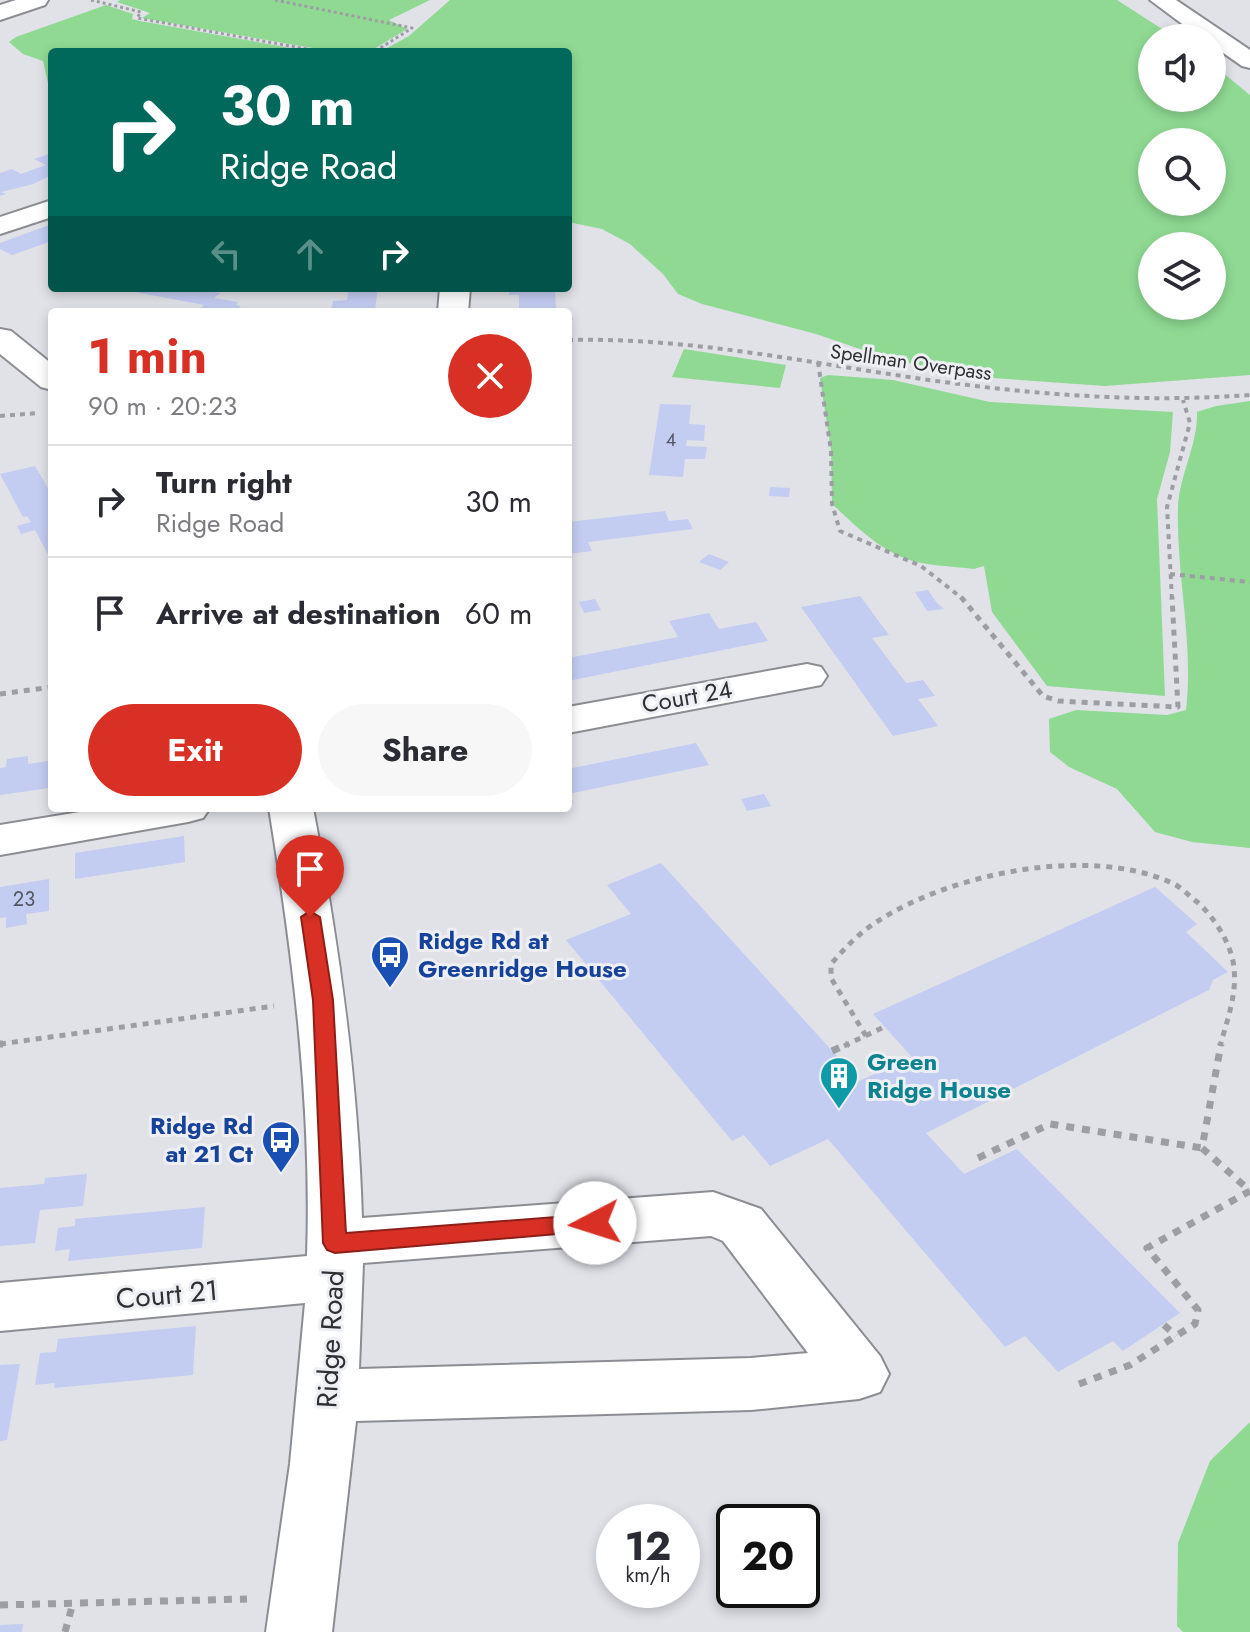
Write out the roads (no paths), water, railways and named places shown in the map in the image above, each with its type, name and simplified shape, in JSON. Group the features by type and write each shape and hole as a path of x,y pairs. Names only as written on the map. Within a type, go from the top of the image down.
{"main road":[{"path":"0,13 37,0"},
{"path":"1161,0 1250,61"},
{"path":"0,226 48,209"},
{"path":"0,338 46,369"},
{"path":"0,368 46,369"},
{"name":"Court 24","path":"572,719 807,676"},
{"path":"0,840 164,812"},
{"name":"Ridge Road","path":"292,812 323,1000 334,1260 329,1396 301,1614"},
{"name":"Court 21","path":"0,1307 334,1260 713,1214 742,1225 859,1374 751,1384 329,1396"}],"place":[{"name":"Ridge Rd at Greenridge House","path":"390,989"},
{"name":"Green Ridge House","path":"839,1110"},
{"name":"Ridge Rd at 21 Ct","path":"281,1174"}]}
